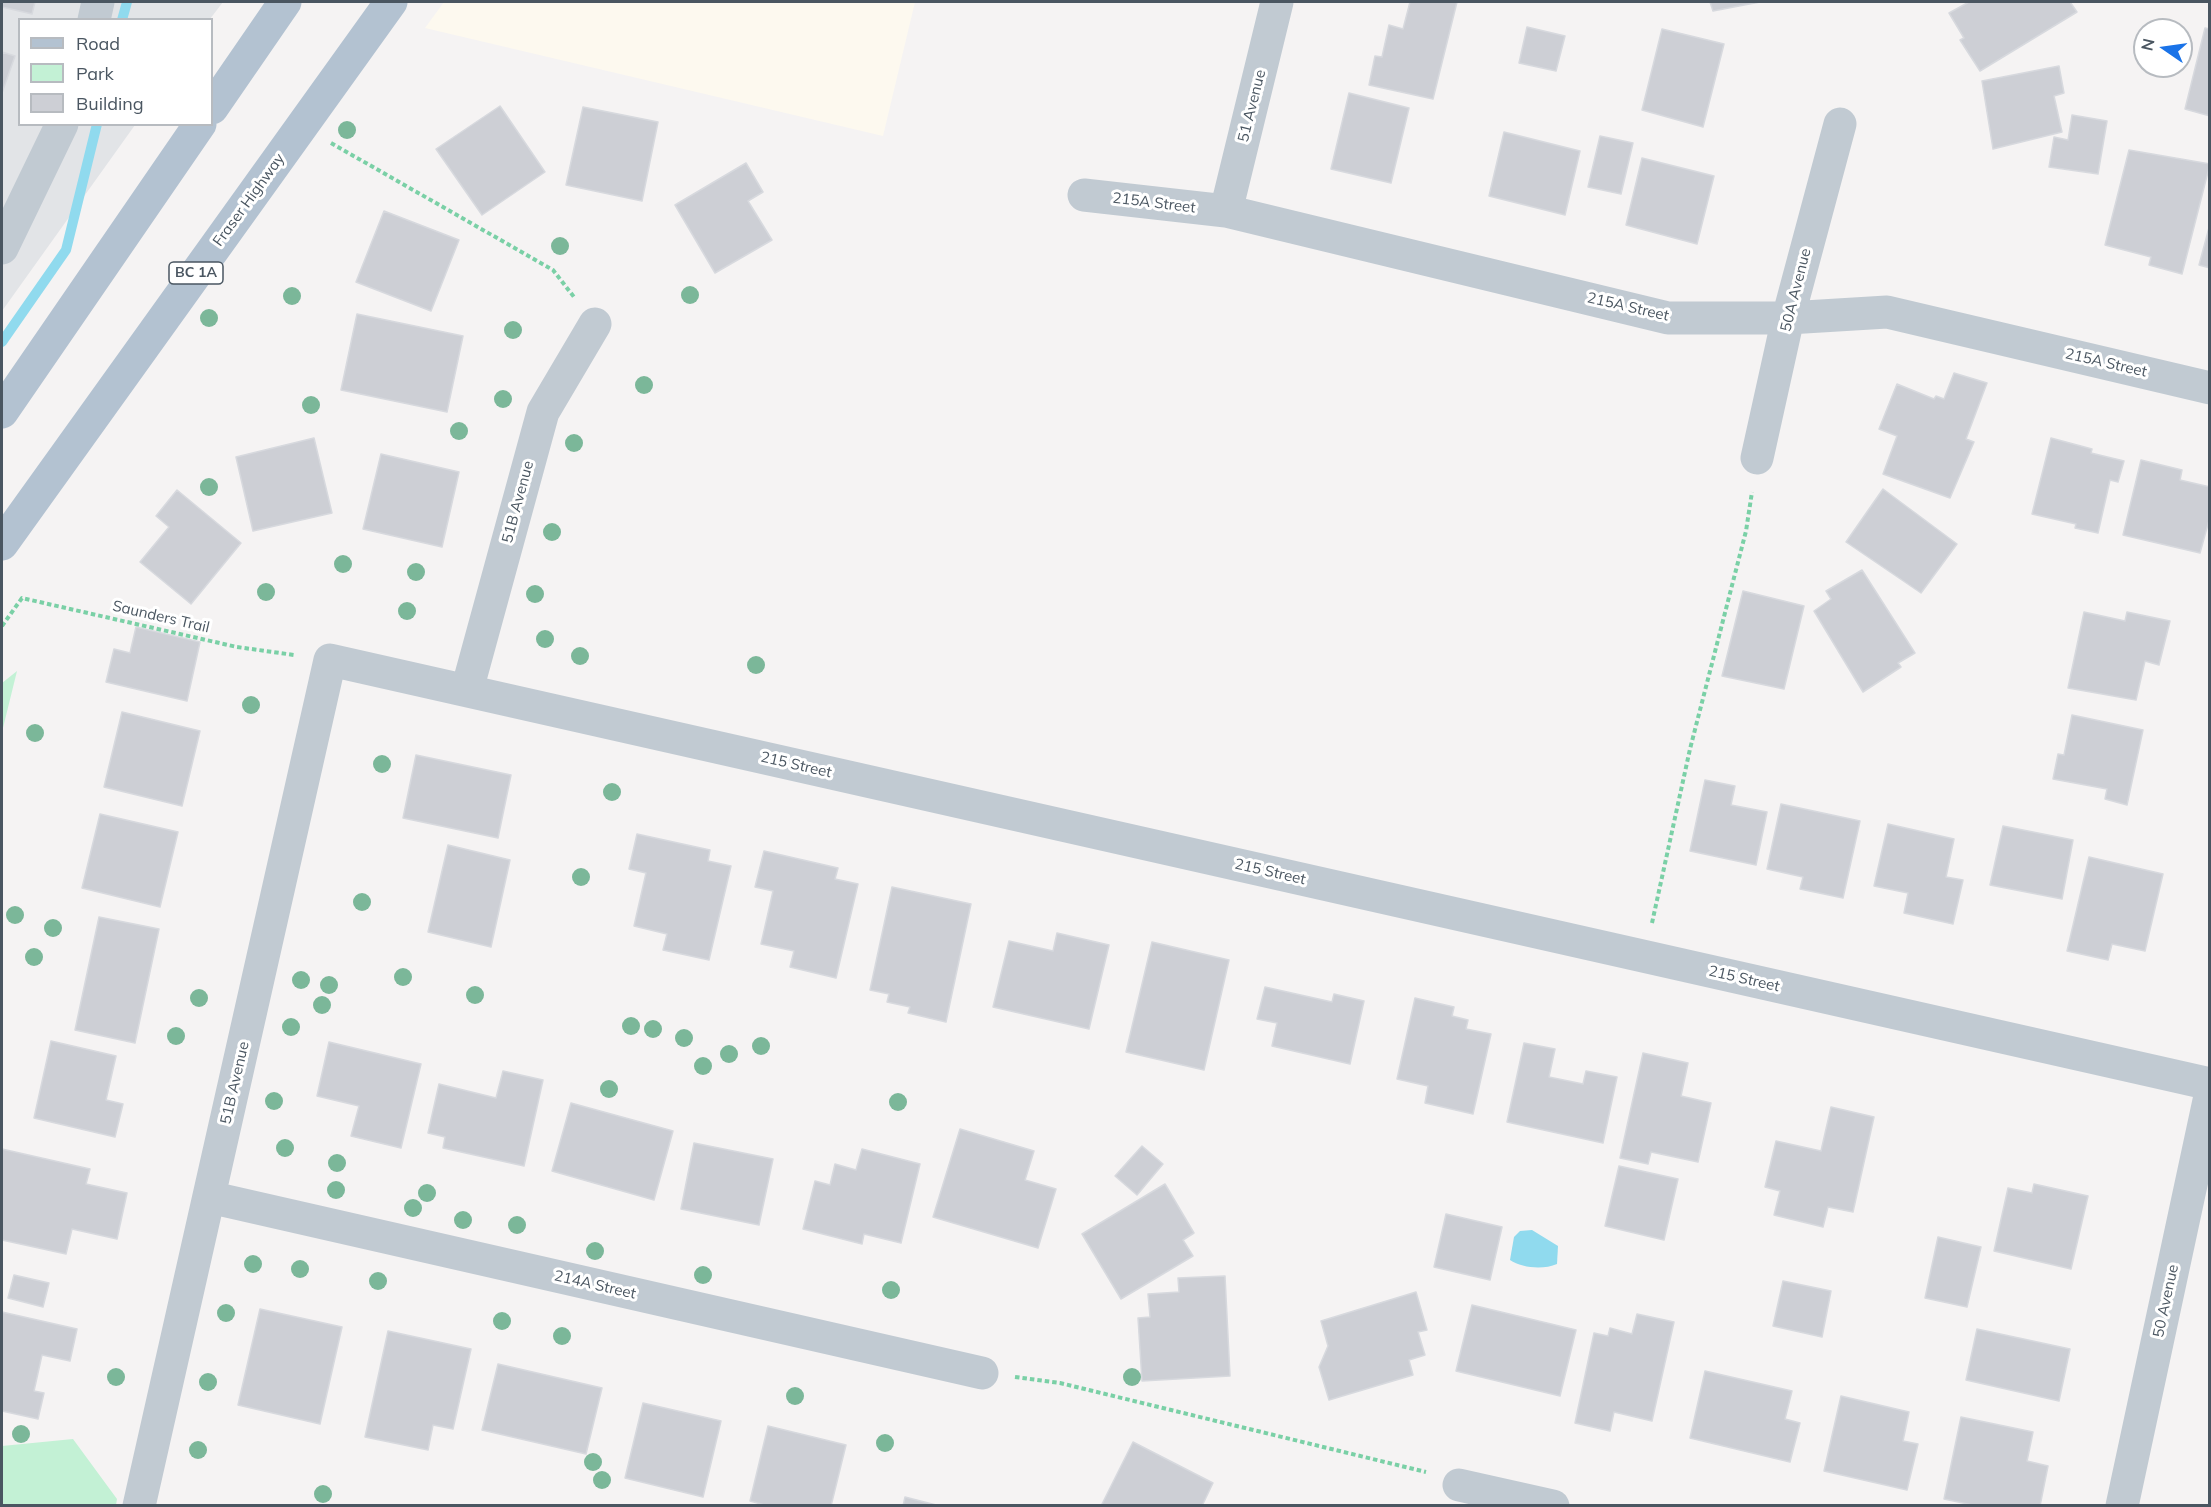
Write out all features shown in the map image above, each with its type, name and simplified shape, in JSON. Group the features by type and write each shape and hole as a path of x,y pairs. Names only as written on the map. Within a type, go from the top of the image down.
{"main road":[{"path":"213,107 285,2"},
{"name":"Fraser Highway","path":"2,544 391,2"},
{"path":"2,412 199,126"}],"street":[{"path":"94,18 98,2"},
{"name":"51 Avenue","path":"1226,211 1277,2"},
{"name":"50A Avenue","path":"1757,458 1788,318 1840,124"},
{"path":"2,248 61,126"},
{"name":"215A Street","path":"1084,195 1226,211 1668,318 1788,318 1887,312 2210,388"},
{"name":"51B Avenue","path":"467,690 543,412 595,324"},
{"name":"51B Avenue","path":"139,1506 330,660"},
{"name":"215 Street","path":"330,660 2210,1084"},
{"name":"50 Avenue","path":"2122,1506 2210,1096"},
{"name":"214A Street","path":"209,1197 982,1373"},
{"path":"1460,1485 1553,1506"}],"path":[{"path":"325,140 553,270 595,324"},
{"path":"1645,956 1690,749 1746,531 1757,458"},
{"name":"Saunders Trail","path":"2,626 22,598 237,647 330,660"},
{"path":"982,1373 1072,1385 1413,1468 1460,1485"}],"shaded area":[{"path":"2,2 223,2 211,18 18,18 18,126 134,126 2,311"},
{"path":"444,2 915,2 883,136 425,28"}],"green space":[{"path":"17,671 2,732 2,683"},
{"path":"73,1439 117,1499 116,1505 2,1505 2,1446"}],"water":[{"path":"1532,1230 1558,1246 1557,1264 1533,1267 1520,1265 1510,1260 1514,1237 1520,1231"}],"building":[{"path":"2,2 35,2 32,14 2,7"},
{"path":"1410,2 1457,2 1433,99 1369,85 1375,56 1382,57 1389,25 1403,29"},
{"path":"1710,2 1760,2 1713,11"},
{"path":"1969,2 2070,2 2077,12 1980,71 1960,40 1964,38 1949,13"},
{"path":"1527,27 1565,36 1556,71 1519,63"},
{"path":"2205,28 2210,29 2210,116 2185,109"},
{"path":"1662,29 1724,44 1703,127 1642,110"},
{"path":"2,52 15,56 2,93"},
{"path":"2059,66 2064,93 2054,96 2062,132 1993,149 1982,81"},
{"path":"1349,93 1409,108 1391,183 1331,169"},
{"path":"500,106 545,172 482,215 436,149"},
{"path":"583,107 658,122 642,201 566,185"},
{"path":"2072,115 2107,121 2098,174 2049,167 2054,137 2068,140"},
{"path":"1504,132 1580,151 1565,215 1489,196"},
{"path":"1600,136 1633,143 1621,194 1588,187"},
{"path":"2129,150 2210,164 2182,274 2149,265 2151,257 2105,245"},
{"path":"1642,158 1714,176 1697,244 1626,225"},
{"path":"746,163 763,192 748,201 772,240 715,273 675,205"},
{"path":"384,211 459,240 431,311 356,282"},
{"path":"2210,224 2210,268 2199,265"},
{"path":"357,314 463,336 447,412 341,390"},
{"path":"1954,373 1987,383 1966,439 1974,442 1950,498 1883,474 1897,436 1879,429 1897,384 1934,399 1936,396 1944,399"},
{"path":"314,438 332,513 253,531 236,457"},
{"path":"2051,438 2092,449 2091,453 2124,461 2118,482 2110,480 2098,533 2075,528 2076,524 2032,514"},
{"path":"381,454 459,472 442,547 363,529"},
{"path":"2141,460 2182,470 2180,480 2210,487 2210,517 2200,553 2123,535"},
{"path":"1883,489 1957,544 1921,593 1846,542"},
{"path":"177,490 241,543 191,604 140,562 169,527 156,516"},
{"path":"1862,570 1915,653 1898,663 1901,667 1863,692 1814,611 1831,599 1826,591"},
{"path":"1743,591 1804,606 1784,689 1722,676"},
{"path":"2084,612 2125,621 2127,612 2170,621 2159,665 2145,661 2136,700 2068,688"},
{"path":"136,627 200,642 187,701 106,682 114,649 130,653"},
{"path":"122,712 200,731 182,806 104,787"},
{"path":"2072,715 2143,730 2127,805 2105,799 2107,789 2053,779 2058,754 2064,755"},
{"path":"416,755 511,775 498,838 403,818"},
{"path":"1705,780 1735,786 1731,805 1767,812 1756,865 1690,851"},
{"path":"1781,804 1860,821 1843,898 1800,889 1803,877 1767,869"},
{"path":"100,814 178,832 160,907 82,888"},
{"path":"1888,824 1954,839 1946,877 1963,880 1953,924 1904,913 1908,893 1874,886"},
{"path":"2003,826 2073,840 2062,899 1990,885"},
{"path":"637,834 710,850 708,861 731,866 709,960 663,950 667,934 634,926 646,873 629,869"},
{"path":"448,845 510,860 491,947 428,932"},
{"path":"764,851 838,868 835,879 858,884 836,978 790,967 794,951 761,944 773,891 755,887"},
{"path":"2089,857 2163,874 2145,951 2112,944 2108,960 2067,951"},
{"path":"892,887 971,904 946,1022 908,1013 910,1007 887,1002 889,994 870,990"},
{"path":"99,917 159,929 135,1043 75,1030"},
{"path":"1057,933 1109,945 1089,1029 993,1007 1009,941 1053,951"},
{"path":"1152,942 1229,960 1204,1070 1126,1052"},
{"path":"1265,987 1332,1002 1334,994 1364,1001 1350,1064 1272,1046 1277,1023 1257,1019"},
{"path":"1415,998 1454,1007 1452,1016 1468,1020 1466,1029 1491,1034 1473,1114 1425,1103 1428,1086 1397,1079"},
{"path":"51,1041 116,1056 106,1100 123,1104 115,1137 34,1118"},
{"path":"329,1042 421,1064 401,1148 351,1136 359,1106 317,1096"},
{"path":"1524,1043 1555,1049 1549,1077 1583,1084 1586,1071 1617,1077 1603,1143 1507,1122"},
{"path":"1643,1053 1688,1063 1681,1096 1711,1103 1698,1162 1651,1152 1648,1164 1620,1158"},
{"path":"503,1071 543,1080 524,1166 443,1148 445,1137 428,1133 439,1084 496,1098"},
{"path":"571,1103 673,1131 654,1200 552,1171"},
{"path":"1831,1107 1874,1117 1853,1212 1828,1207 1823,1227 1774,1215 1780,1191 1765,1187 1776,1141 1821,1151"},
{"path":"960,1129 1034,1151 1025,1180 1056,1189 1038,1248 933,1217"},
{"path":"694,1143 773,1159 759,1225 681,1209"},
{"path":"1142,1146 1163,1164 1137,1195 1115,1176"},
{"path":"2,1149 90,1169 86,1184 127,1193 117,1239 72,1229 66,1254 2,1240"},
{"path":"862,1149 920,1164 901,1243 864,1234 862,1244 803,1229 815,1181 830,1185 835,1164 856,1170"},
{"path":"1619,1166 1678,1179 1664,1240 1605,1226"},
{"path":"1165,1184 1194,1233 1183,1240 1193,1256 1121,1299 1082,1234"},
{"path":"2034,1184 2088,1196 2071,1269 1994,1251 2008,1188 2032,1193"},
{"path":"1446,1214 1502,1227 1490,1280 1434,1267"},
{"path":"1938,1237 1981,1247 1967,1307 1925,1298"},
{"path":"14,1275 49,1283 43,1307 8,1298"},
{"path":"1225,1276 1230,1376 1142,1381 1138,1318 1150,1317 1148,1294 1179,1292 1178,1278"},
{"path":"1783,1281 1831,1291 1822,1337 1773,1326"},
{"path":"1416,1292 1427,1330 1418,1332 1425,1355 1409,1360 1413,1375 1329,1400 1319,1367 1328,1346 1321,1321"},
{"path":"1472,1305 1576,1330 1560,1396 1456,1371"},
{"path":"260,1309 342,1327 320,1424 238,1405"},
{"path":"2,1312 77,1329 70,1361 42,1355 34,1391 44,1393 38,1419 2,1411"},
{"path":"1637,1314 1674,1322 1652,1421 1614,1412 1610,1431 1575,1423 1594,1333 1608,1336 1610,1328 1632,1334"},
{"path":"1977,1329 2070,1349 2059,1401 1966,1380"},
{"path":"388,1331 471,1349 453,1429 433,1425 428,1450 365,1437"},
{"path":"498,1364 602,1388 586,1454 482,1430"},
{"path":"1705,1371 1792,1391 1785,1419 1800,1423 1790,1462 1690,1438"},
{"path":"1841,1396 1909,1412 1903,1441 1918,1444 1907,1490 1824,1471"},
{"path":"643,1403 721,1421 703,1497 625,1478"},
{"path":"1961,1417 2033,1432 2027,1461 2048,1466 2040,1506 1977,1506 1944,1499"},
{"path":"768,1426 846,1445 831,1506 768,1506 750,1501"},
{"path":"1133,1442 1213,1483 1202,1506 1101,1506"},
{"path":"905,1497 940,1506 903,1506"}],"waterway":[{"path":"123,18 127,2"},
{"path":"2,342 66,250 97,126"}]}
